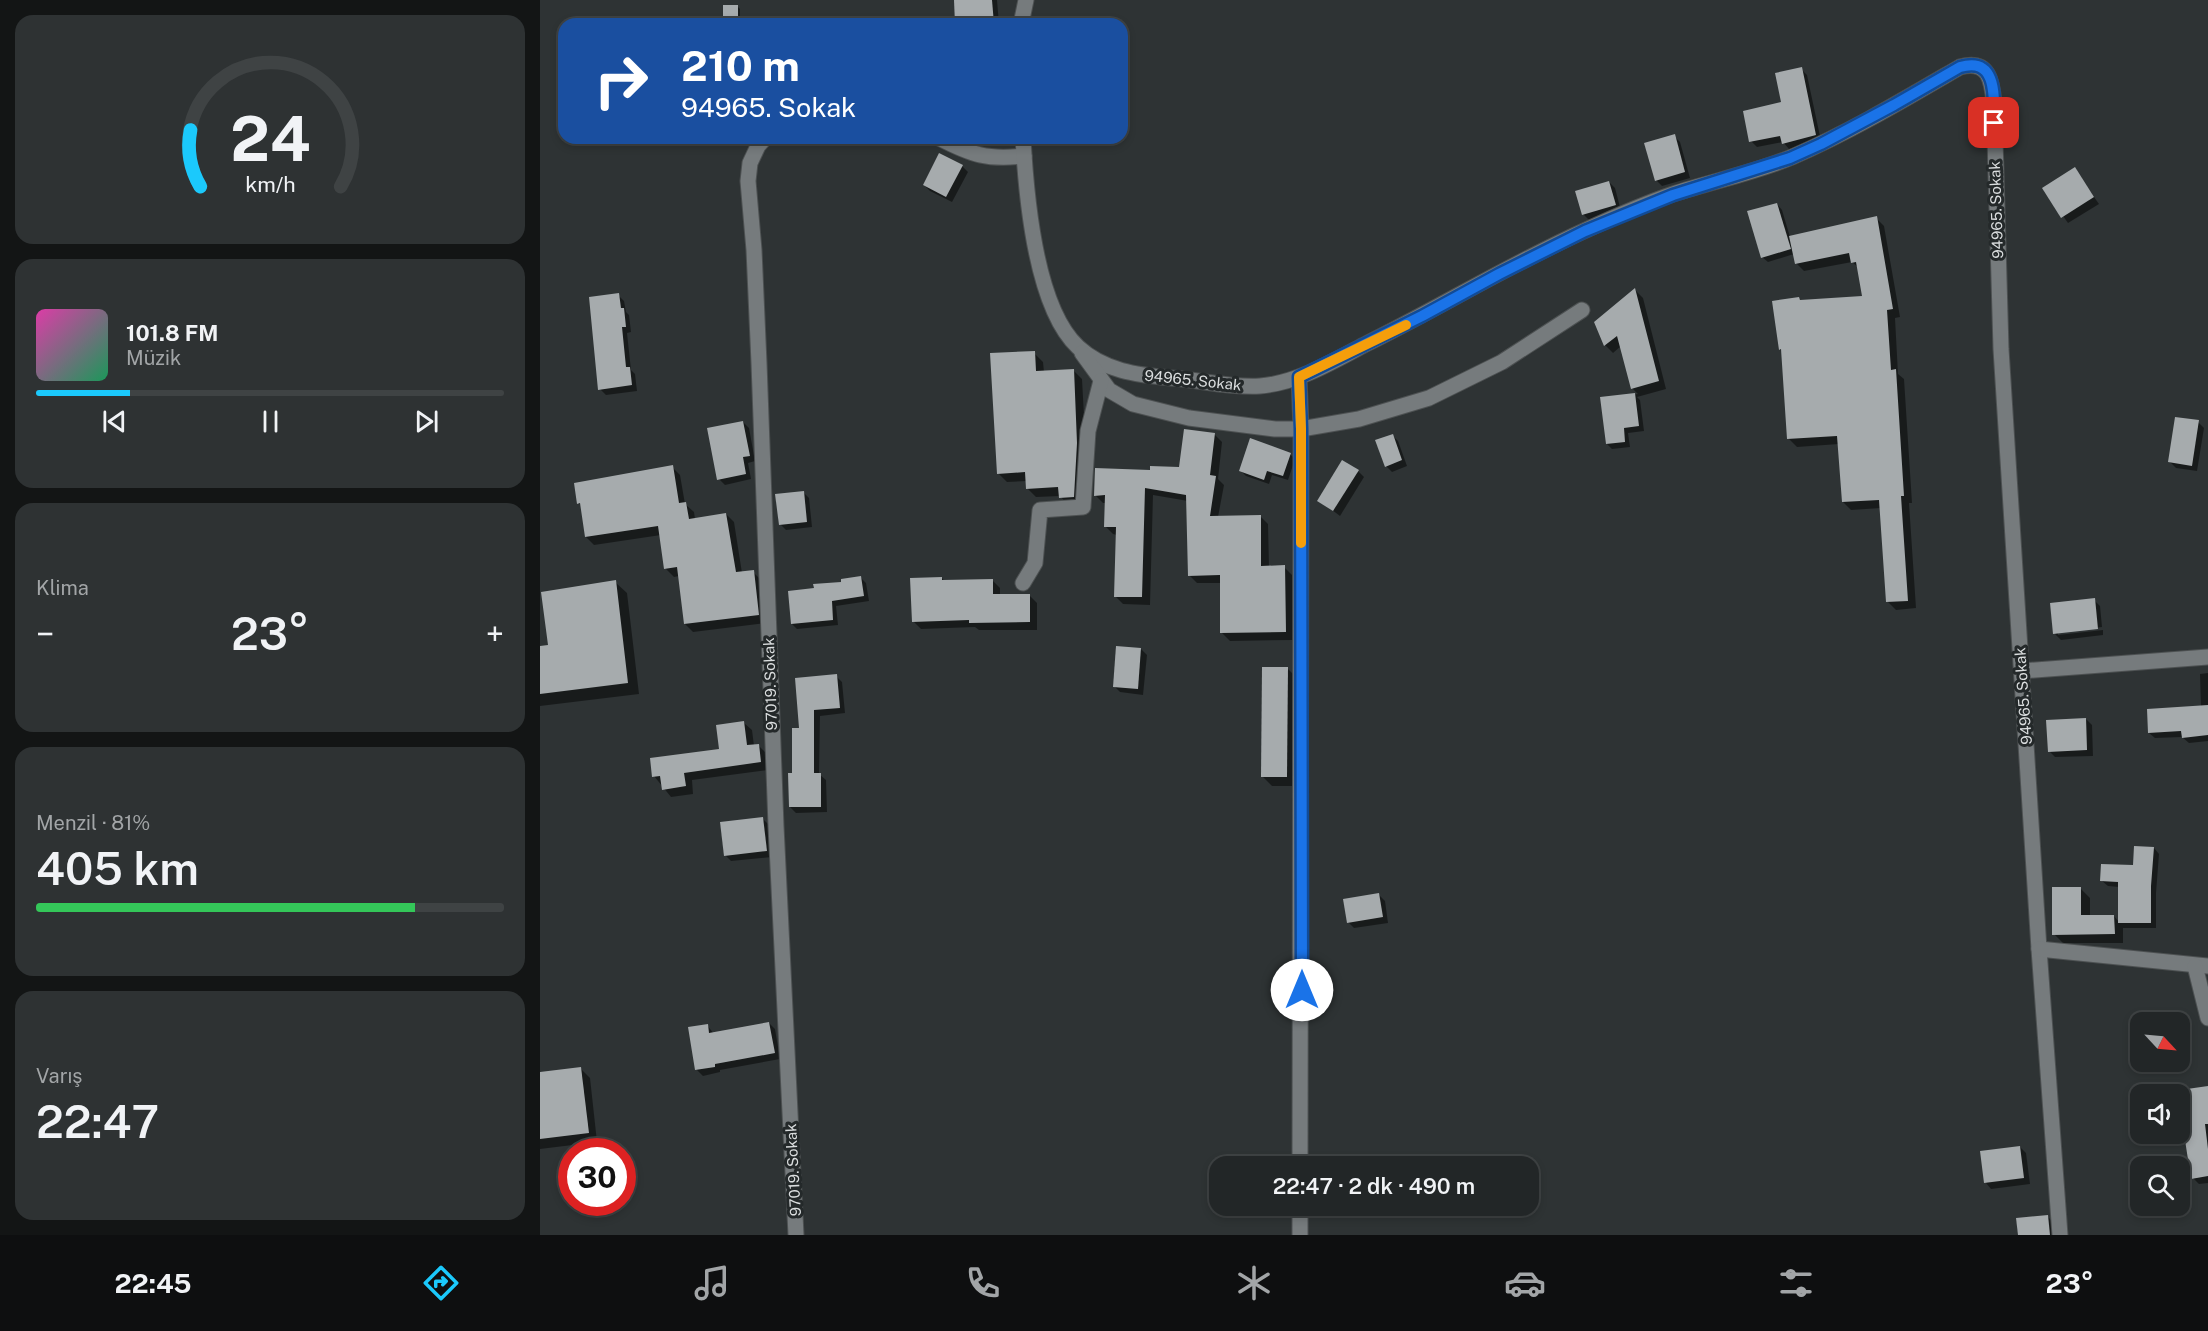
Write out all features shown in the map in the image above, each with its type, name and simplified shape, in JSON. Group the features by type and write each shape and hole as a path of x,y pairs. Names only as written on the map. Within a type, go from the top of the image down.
{"street":[{"path":"1022,18 1026,0"},
{"name":"94965. Sokak","path":"1023,144 1032,230 1040,272 1052,306 1064,330 1077,346 1096,360 1117,370 1234,386 1259,386 1299,377 1585,231 1673,195 1790,158 1886,110 1960,67 1968,64 1987,71 1992,81 1994,103 2001,349 2039,949 2060,1235"},
{"name":"97019. Sokak","path":"760,144 750,163 748,181 754,250 776,814 796,1235"},
{"path":"953,144 979,155 999,159 1024,156"},
{"path":"1077,346 1101,381 1119,397 1148,409 1275,429 1301,429 1395,409 1452,388 1502,362 1582,310"},
{"path":"1299,377 1301,429 1300,1156"},
{"path":"1023,583 1035,563 1040,510 1083,507 1088,431 1101,381"},
{"path":"2022,671 2208,657"},
{"path":"2039,949 2201,966 2208,1018"},
{"path":"1300,1216 1300,1235"}],"building":[{"path":"954,0 992,0 994,18 955,18"},
{"path":"723,5 738,5 738,18 723,18"},
{"path":"1802,67 1816,135 1782,144 1780,136 1749,142 1743,111 1781,102 1775,73"},
{"path":"1675,134 1685,172 1655,181 1644,143"},
{"path":"939,153 963,165 946,197 923,185"},
{"path":"2075,167 2094,197 2061,218 2042,188"},
{"path":"1609,181 1616,205 1582,215 1575,191"},
{"path":"1777,203 1791,249 1761,258 1747,211"},
{"path":"1877,216 1893,309 1887,310 1891,370 1896,369 1908,601 1886,602 1879,500 1842,502 1837,436 1787,439 1781,349 1779,350 1772,301 1799,297 1800,300 1862,296 1856,262 1851,263 1849,253 1795,264 1789,236"},
{"path":"1635,288 1659,381 1631,389 1617,336 1604,346 1594,322"},
{"path":"619,293 621,308 624,308 626,327 622,327 626,367 630,367 632,385 598,390 589,297"},
{"path":"1035,351 1036,371 1074,369 1077,443 1074,497 1059,498 1058,487 1026,489 1025,472 997,474 990,353"},
{"path":"1635,393 1639,426 1624,428 1625,442 1606,444 1600,397"},
{"path":"2175,417 2199,420 2192,466 2168,462"},
{"path":"743,421 750,456 743,457 746,474 717,480 707,428"},
{"path":"1184,429 1215,433 1210,475 1216,476 1210,516 1261,515 1261,566 1285,565 1286,632 1220,633 1220,575 1188,576 1186,495 1145,488 1142,597 1114,597 1116,527 1104,527 1105,495 1094,496 1095,468 1150,470 1150,466 1179,467"},
{"path":"1393,434 1402,460 1385,467 1375,440"},
{"path":"1250,438 1291,453 1283,476 1267,471 1264,480 1239,471"},
{"path":"1342,460 1359,470 1333,511 1317,501"},
{"path":"673,465 679,503 686,502 689,519 726,513 736,572 754,570 759,615 684,624 677,567 664,569 658,526 585,537 580,503 577,504 574,483"},
{"path":"804,491 807,522 779,525 775,494"},
{"path":"861,576 864,596 832,601 833,620 791,624 788,591 814,588 813,584 841,582 841,579"},
{"path":"942,577 942,580 993,579 993,594 1030,594 1030,622 969,623 969,620 912,622 910,578"},
{"path":"616,580 628,683 540,694 540,646 548,645 541,592"},
{"path":"2095,598 2098,629 2053,634 2050,603"},
{"path":"1116,646 1141,648 1138,689 1113,687"},
{"path":"1262,667 1288,667 1287,777 1261,777"},
{"path":"837,674 840,708 814,710 814,773 821,773 821,807 789,807 788,773 792,773 792,728 799,728 795,678"},
{"path":"2208,705 2208,735 2182,738 2181,731 2148,733 2147,709"},
{"path":"2086,718 2087,750 2048,752 2046,720"},
{"path":"744,721 747,745 759,744 761,762 684,773 686,786 662,790 660,776 652,777 650,758 719,749 716,725"},
{"path":"763,817 767,851 724,856 720,822"},
{"path":"2134,846 2154,847 2151,923 2118,923 2118,882 2100,881 2101,864 2133,865"},
{"path":"2052,887 2081,887 2081,915 2114,915 2115,934 2052,935"},
{"path":"1379,893 1383,917 1347,923 1343,899"},
{"path":"769,1022 775,1053 695,1070 688,1027 708,1024 709,1033"},
{"path":"581,1067 589,1133 540,1139 540,1072"},
{"path":"2208,1086 2208,1124 2205,1124 2208,1176 2191,1179 2190,1156 2187,1156 2186,1144 2190,1144 2190,1089"},
{"path":"2020,1146 2024,1178 1984,1183 1980,1151"},
{"path":"2048,1215 2050,1235 2018,1235 2016,1218"}],"slow traffic":[{"path":"1301,543 1299,377 1406,325"}],"route":[{"path":"1302,990 1299,377 1585,231 1673,195 1790,158 1821,144 1968,64 1987,71 1992,81 1994,123"}]}
